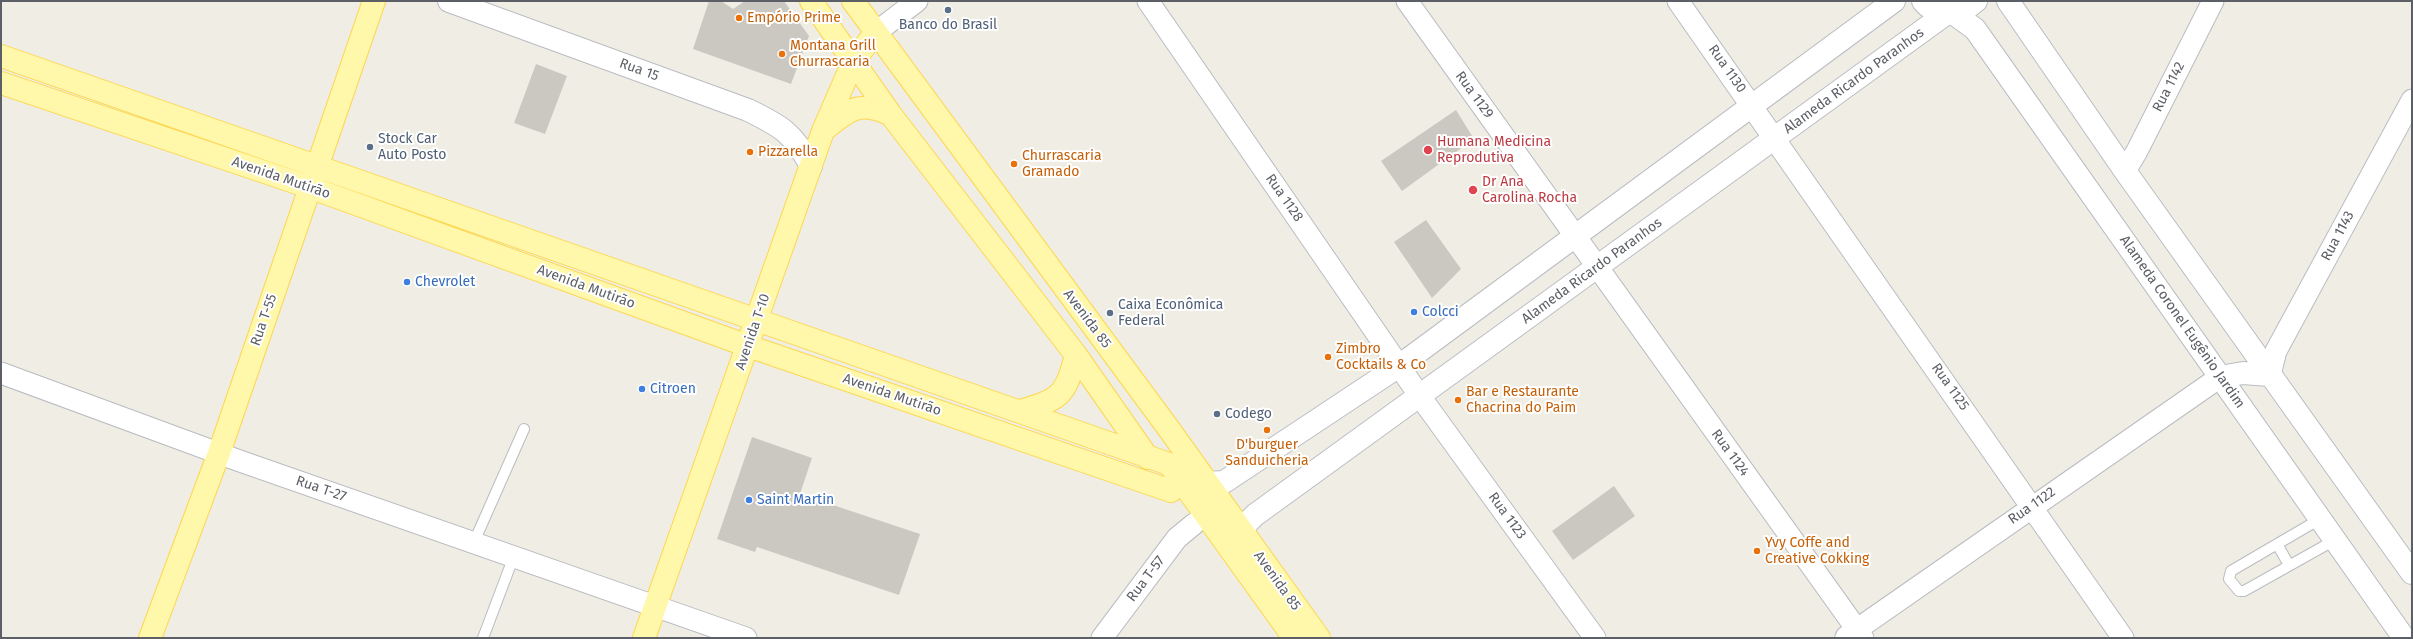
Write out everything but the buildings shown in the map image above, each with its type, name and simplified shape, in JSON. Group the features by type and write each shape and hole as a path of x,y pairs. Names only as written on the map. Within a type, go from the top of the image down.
{"main road":[{"name":"Rua T-55","path":"150,638 219,453 374,1"},
{"name":"Rua 15","path":"449,1 748,110 779,125 799,144 811,166"},
{"path":"811,1 891,115 1076,355 1276,638"},
{"name":"Avenida 85","path":"853,1 1318,638"},
{"path":"1206,483 1224,482 1399,366 1576,237 1894,1"},
{"name":"Alameda Coronel Eugênio Jardim","path":"1923,1 1936,11 1950,13 1975,29 2404,638"},
{"name":"Alameda Ricardo Paranhos","path":"1242,533 1247,523 1255,515 1419,395 1598,268 1775,138 1950,13 1968,8 1976,1"},
{"path":"2008,1 2124,171 2270,375 2410,564"},
{"name":"Avenida T-10","path":"644,638 650,603 748,346 823,131 853,62 875,33"},
{"name":"Avenida Mutirão","path":"1,56 1169,464 1294,638"},
{"name":"Avenida Mutirão","path":"1,83 309,187 748,346 1171,491"},
{"path":"823,131 846,112 857,108 879,109 891,115"},
{"path":"1020,411 1052,401 1063,391 1070,377 1076,355"},
{"path":"2220,376 2243,373 2270,375"}],"street":[{"path":"875,33 917,1"},
{"name":"Rua 1128","path":"1148,1 1419,395"},
{"name":"Rua 1129","path":"1407,1 1598,268"},
{"name":"Rua 1130","path":"1678,1 1775,138"},
{"name":"Rua 1142","path":"2124,171 2137,151 2212,1"},
{"name":"Rua 1143","path":"2270,375 2276,351 2412,100"},
{"name":"Rua 1125","path":"1775,138 2033,506 2123,638"},
{"name":"Rua 1124","path":"1598,268 1855,635"},
{"name":"Rua T-27","path":"1,374 219,453 650,603 746,638"},
{"name":"Rua 1122","path":"1855,635 2033,506 2220,376"},
{"name":"Rua 1123","path":"1419,395 1595,638"},
{"name":"Rua T-57","path":"1102,638 1177,538 1194,524"}],"lane":[{"path":"474,542 524,429"},
{"path":"2320,519 2231,571 2229,579 2239,591 2244,591 2335,540"},
{"path":"2277,544 2289,565"},
{"path":"483,638 514,556"}],"place":[{"name":"Banco do Brasil","path":"948,10"},
{"name":"Empório Prime","path":"739,18"},
{"name":"Montana Grill Churrascaria","path":"782,54"},
{"name":"Stock Car Auto Posto","path":"370,147"},
{"name":"Humana Medicina Reprodutiva","path":"1428,150"},
{"name":"Pizzarella","path":"750,152"},
{"name":"Churrascaria Gramado","path":"1014,164"},
{"name":"Dr Ana Carolina Rocha","path":"1473,190"},
{"name":"Chevrolet","path":"407,282"},
{"name":"Colcci","path":"1414,312"},
{"name":"Caixa Econômica Federal","path":"1110,313"},
{"name":"Zimbro Cocktails & Co","path":"1328,357"},
{"name":"Citroen","path":"642,389"},
{"name":"Bar e Restaurante Chacrina do Paim","path":"1458,400"},
{"name":"Codego","path":"1217,414"},
{"name":"D'burguer Sanduicheria","path":"1267,430"},
{"name":"Saint Martin","path":"749,500"},
{"name":"Yvy Coffe and Creative Cokking","path":"1757,551"}]}
